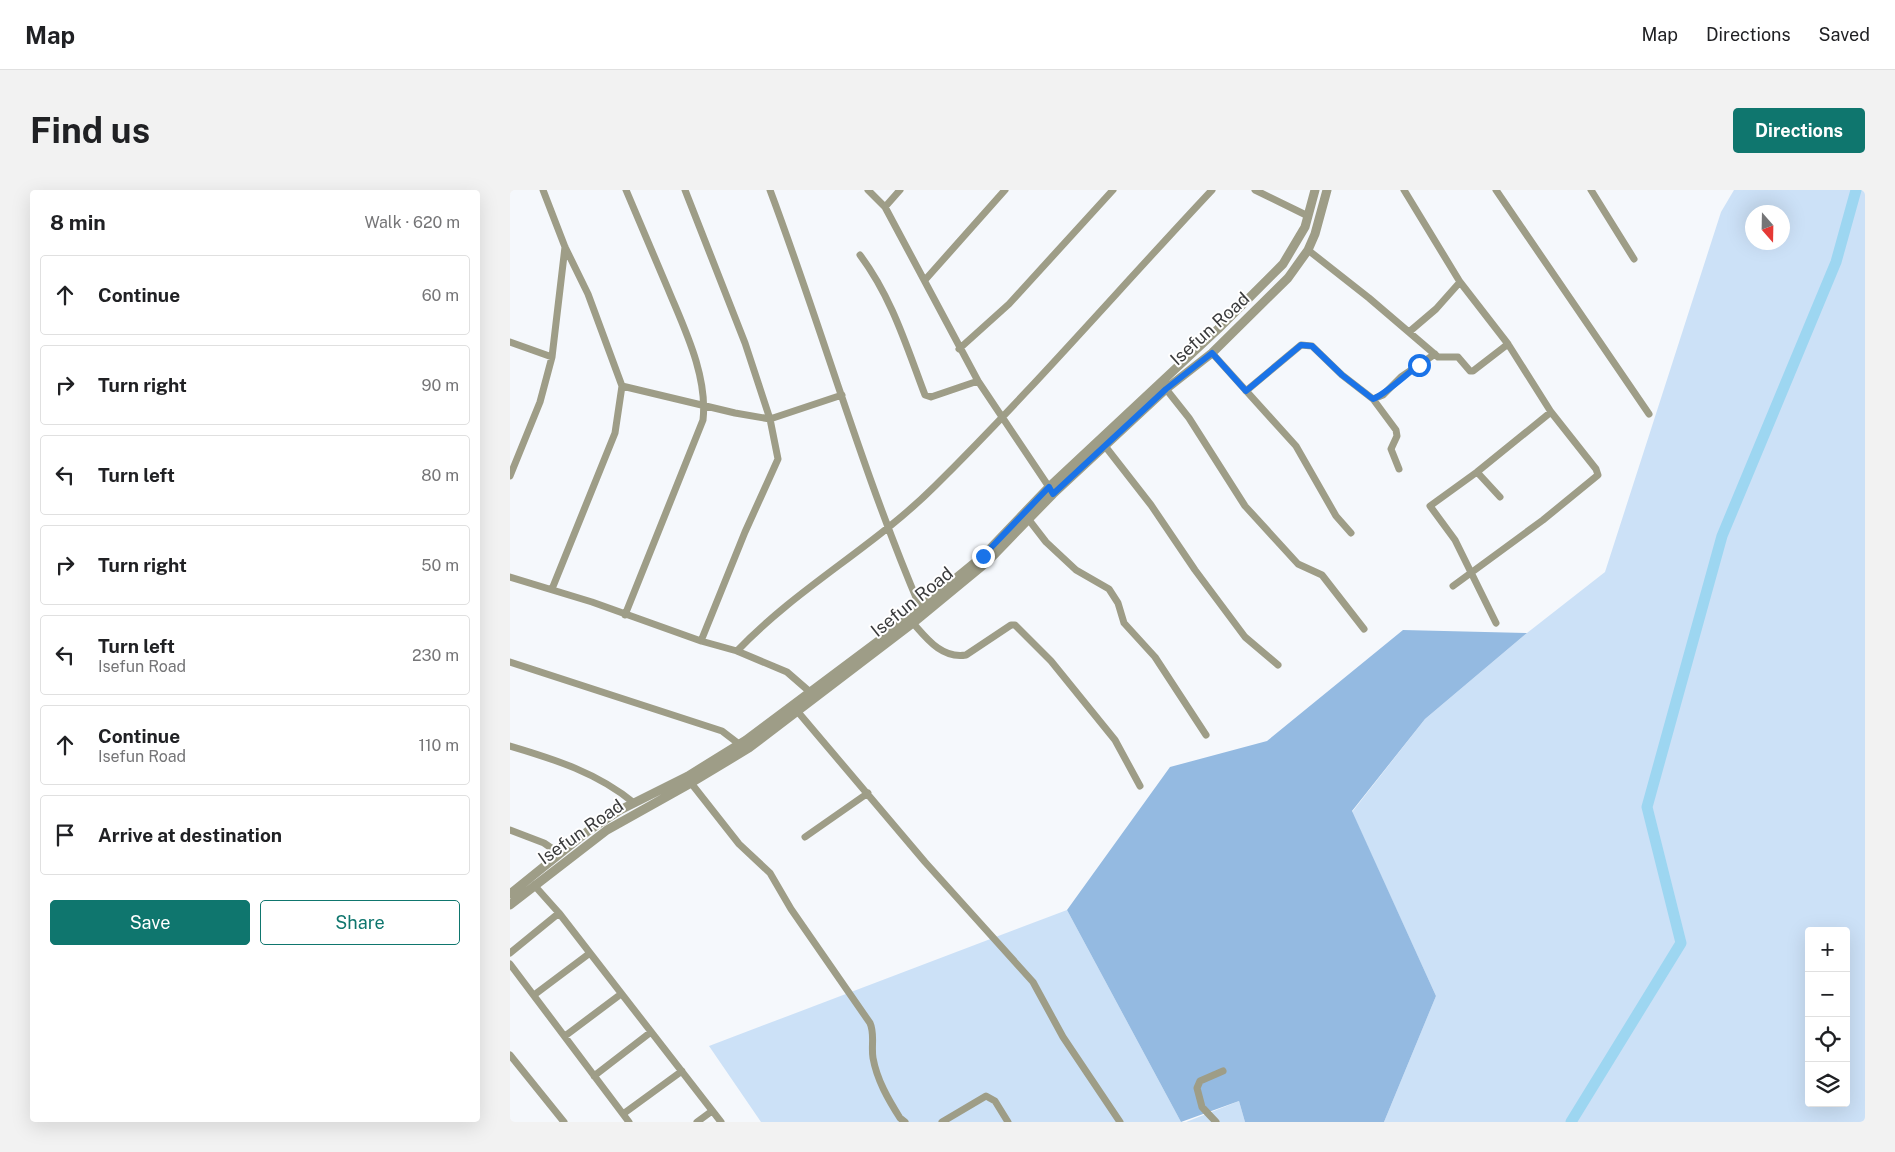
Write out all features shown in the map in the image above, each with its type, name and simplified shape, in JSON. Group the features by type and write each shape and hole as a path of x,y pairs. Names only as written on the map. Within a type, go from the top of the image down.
{"street":[{"path":"543,190 565,247 588,294 622,386 614,432 552,589"},
{"path":"625,614 703,420 705,405 695,362 679,316 626,190"},
{"path":"685,190 745,344 770,419 777,453 776,466 745,532 701,641"},
{"path":"770,190 806,286 887,529 920,607"},
{"path":"868,190 885,207 978,381 1051,490"},
{"path":"885,207 900,190"},
{"path":"925,280 1005,190"},
{"path":"960,349 1009,304 1113,190"},
{"path":"737,651 770,618 887,529 934,487 1003,416 1212,190"},
{"path":"1254,190 1308,216"},
{"name":"Isefun Road","path":"510,894 588,831 634,803 688,776 739,744 810,692 983,556 1264,285 1283,264 1296,243 1308,216 1315,190"},
{"name":"Isefun Road","path":"510,905 607,830 742,752 798,712 913,623 987,562 1030,520 1051,490 1105,446 1166,389 1212,353 1288,278 1308,250 1315,234 1327,190"},
{"path":"1404,190 1460,282 1508,344 1551,412 1596,469 1598,475 1473,574 1453,586"},
{"path":"1496,190 1649,414"},
{"path":"1591,190 1634,259"},
{"path":"510,476 540,402 552,357 558,320 565,247"},
{"path":"1308,250 1438,357 1458,357 1470,371 1474,371 1508,344"},
{"path":"860,254 878,279 891,304 925,395 931,397 978,381"},
{"path":"1409,332 1436,309 1460,282"},
{"path":"510,342 552,357"},
{"path":"1246,391 1304,344 1312,346 1342,375 1373,399 1396,430 1397,436 1391,449 1400,469"},
{"path":"1212,353 1296,446 1336,516 1350,533"},
{"path":"1373,399 1383,395 1401,377 1435,354"},
{"path":"622,386 735,413 770,419 842,395"},
{"path":"1166,389 1189,418 1246,506 1298,564 1322,575 1364,629"},
{"path":"1496,624 1473,574 1454,540 1430,506 1478,472 1551,412"},
{"path":"1105,446 1151,505 1195,570 1245,637 1278,665"},
{"path":"1478,472 1500,496"},
{"path":"1030,520 1046,542 1076,570 1109,589 1118,603 1124,622 1155,657 1206,735"},
{"path":"510,577 552,589 701,641 737,651 787,672 810,692"},
{"path":"913,623 933,645 960,656 966,655 1011,625 1016,625 1051,661 1115,740 1140,786"},
{"path":"510,662 722,731 739,744"},
{"path":"798,712 937,876 1033,982 1063,1037 1120,1122"},
{"path":"510,746 545,756 597,778 618,790 634,803"},
{"path":"691,783 739,844 770,873 791,909 870,1023 873,1035 873,1059 880,1084 900,1118 905,1122"},
{"path":"805,837 868,793"},
{"path":"510,830 544,843 560,854"},
{"path":"534,885 559,913 721,1122"},
{"path":"510,953 559,913"},
{"path":"534,995 590,953"},
{"path":"510,964 629,1122"},
{"path":"565,1036 621,994"},
{"path":"594,1076 651,1032"},
{"path":"510,1055 564,1122"},
{"path":"623,1114 682,1071"},
{"path":"1216,1122 1202,1106 1197,1088 1200,1081 1223,1071"},
{"path":"942,1122 986,1096 992,1097 1008,1122"},
{"path":"697,1122 712,1110"}],"shaded area":[{"path":"1734,190 1865,190 1865,1122 1384,1122 1436,996 1352,812 1425,719 1527,633 1605,572 1721,212"},
{"path":"1403,630 1527,633 1425,719 1352,811 1436,996 1384,1122 1245,1122 1239,1101 1181,1122 1067,910 1170,767 1267,741"},
{"path":"1067,910 1181,1122 761,1122 709,1046"},
{"path":"1239,1101 1245,1122 1186,1122"}],"waterway":[{"path":"1571,1122 1681,943 1647,807 1722,536 1836,262 1856,190"}],"route":[{"path":"983,556 1049,487 1053,494 1166,389 1212,353 1246,391 1301,345 1307,344 1312,346 1342,375 1373,399 1383,395 1401,377 1419,365"}]}
